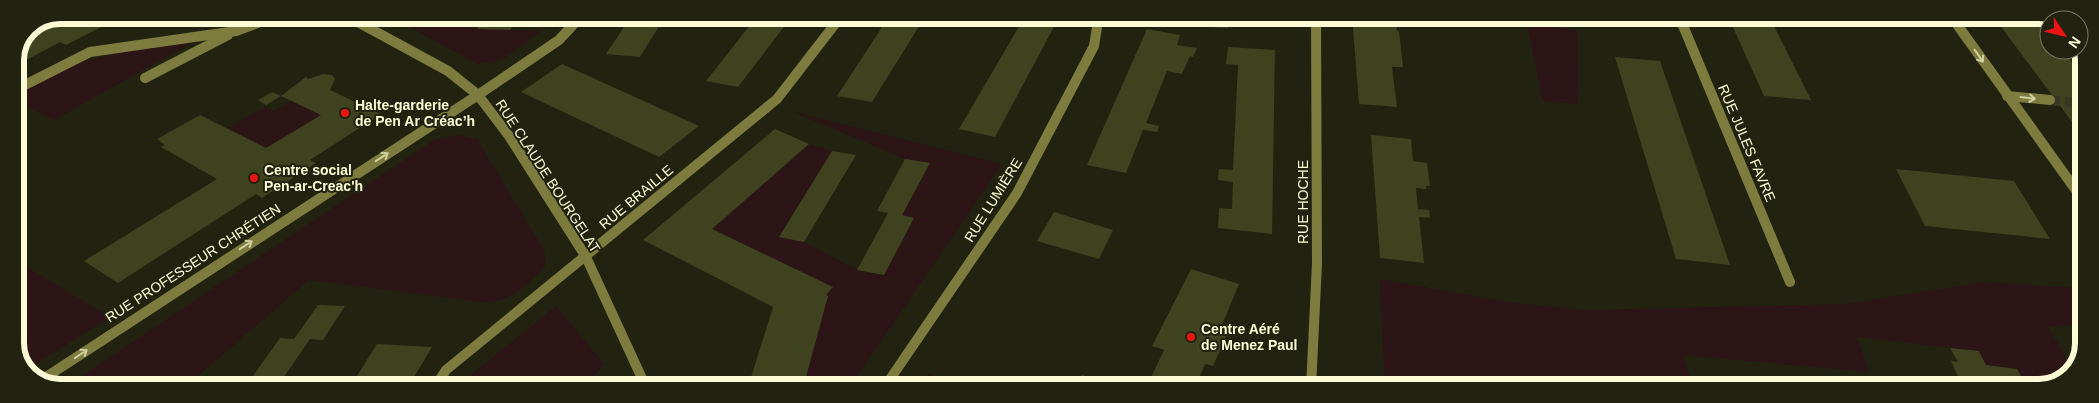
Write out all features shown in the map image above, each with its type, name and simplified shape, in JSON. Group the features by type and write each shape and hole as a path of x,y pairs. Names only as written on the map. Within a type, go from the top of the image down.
{"street":[{"path":"145,78 236,31 255,24"},
{"name":"RUE CLAUDE BOURGELAT","path":"362,24 448,71 478,95 509,136 586,257 642,379"},
{"name":"RUE PROFESSEUR CHRÉTIEN","path":"46,377 478,95 559,40 574,24"},
{"name":"RUE BRAILLE","path":"440,379 446,370 777,99 835,24"},
{"name":"RUE LUMIÈRE","path":"890,379 1017,193 1094,46 1098,24"},
{"name":"RUE HOCHE","path":"1311,379 1317,263 1316,24"},
{"name":"RUE JULES FAVRE","path":"1682,24 1790,282"},
{"path":"1957,24 2075,189"},
{"path":"24,85 90,52 236,31"},
{"path":"2007,96 2050,100"}],"shaded area":[{"path":"404,24 480,24 477,29 541,31 500,61 477,64"},
{"path":"1527,25 1577,30 1578,104 1543,101"},
{"path":"195,41 54,120 24,105 24,89 69,66 147,47"},
{"path":"291,101 321,115 266,148 228,128 265,107 274,111"},
{"path":"791,111 1002,164 855,379 805,379 826,295 832,287 712,229 809,144 832,151 779,237 804,242 857,270 884,275 914,218 902,215 930,163 905,159"},
{"path":"459,135 477,139 545,252 545,267 520,290 506,298 488,303 309,280 194,379 77,379 434,140"},
{"path":"24,265 110,317 32,366 26,357 24,346"},
{"path":"1380,279 1513,303 1588,310 1846,304 1984,282 2075,288 2075,325 2048,327 2069,363 2057,374 2044,379 2023,379 2017,369 1986,365 1979,351 1857,337 1869,372 1683,355 1690,379 1385,379"},
{"path":"556,306 604,364 591,379 466,379"},
{"path":"928,374 940,379 925,379"}],"building":[{"path":"52,24 107,24 66,45 60,42 24,61 26,46 34,34 46,26"},
{"path":"480,24 514,24 510,30 477,29"},
{"path":"626,24 660,24 640,57 606,54"},
{"path":"751,24 786,24 738,87 706,81"},
{"path":"884,24 920,24 872,102 837,96"},
{"path":"1020,24 1055,24 995,137 959,129"},
{"path":"1210,24 1229,24 1228,28 1210,27"},
{"path":"1353,24 1396,24 1397,31 1399,31 1403,67 1392,67 1397,107 1359,104"},
{"path":"1732,24 1773,24 1811,100 1764,96"},
{"path":"1999,24 2039,24 2039,60 2070,60 2075,66 2075,126"},
{"path":"1147,29 1180,35 1177,45 1197,48 1193,57 1190,56 1182,74 1167,71 1146,123 1159,126 1157,132 1143,130 1126,173 1087,165"},
{"path":"1228,47 1275,50 1272,234 1218,228 1219,208 1232,209 1233,182 1218,180 1219,169 1233,170 1238,65 1226,64"},
{"path":"1615,57 1660,61 1730,265 1676,259"},
{"path":"562,64 699,126 659,157 521,92"},
{"name":"Centre social Pen-ar-Creac'h","path":"323,74 332,75 335,79 330,90 381,114 310,160 316,163 262,198 256,194 118,283 84,261 217,179 161,147 165,145 157,139 200,115 266,148 321,115 281,96 306,77 308,79"},
{"path":"272,92 281,96 266,105 258,100"},
{"path":"775,129 809,144 712,229 833,287 826,295 828,296 805,379 750,379 773,307 643,240"},
{"path":"1371,135 1411,139 1413,161 1427,163 1430,186 1426,186 1426,189 1416,188 1418,209 1429,210 1430,218 1419,217 1424,263 1380,258"},
{"path":"832,151 856,155 804,242 779,237"},
{"path":"905,159 930,163 902,215 914,218 884,275 857,270 888,213 877,211"},
{"path":"1896,169 2014,181 2050,239 1925,226"},
{"path":"1054,212 1113,230 1099,259 1037,241"},
{"name":"Centre Aéré de Menez Paul","path":"1191,269 1239,284 1222,325 1230,328 1213,366 1205,364 1199,379 1150,379 1164,350 1152,346"},
{"path":"318,305 345,306 323,340 310,339 282,379 251,379 280,338 294,339"},
{"path":"377,344 432,347 413,379 355,379"},
{"path":"1950,348 1979,351 1986,365 2017,369 2023,379 1959,379 1951,361 1958,362"},
{"path":"1082,375 1093,379 1080,379"}],"tunnel":[{"path":"2050,100 2075,103"}],"place":[{"name":"Halte-garderie de Pen Ar Créac’h","path":"345,113"},
{"name":"Centre social Pen-ar-Creac'h","path":"254,178"},
{"name":"Centre Aéré de Menez Paul","path":"1191,337"}]}
